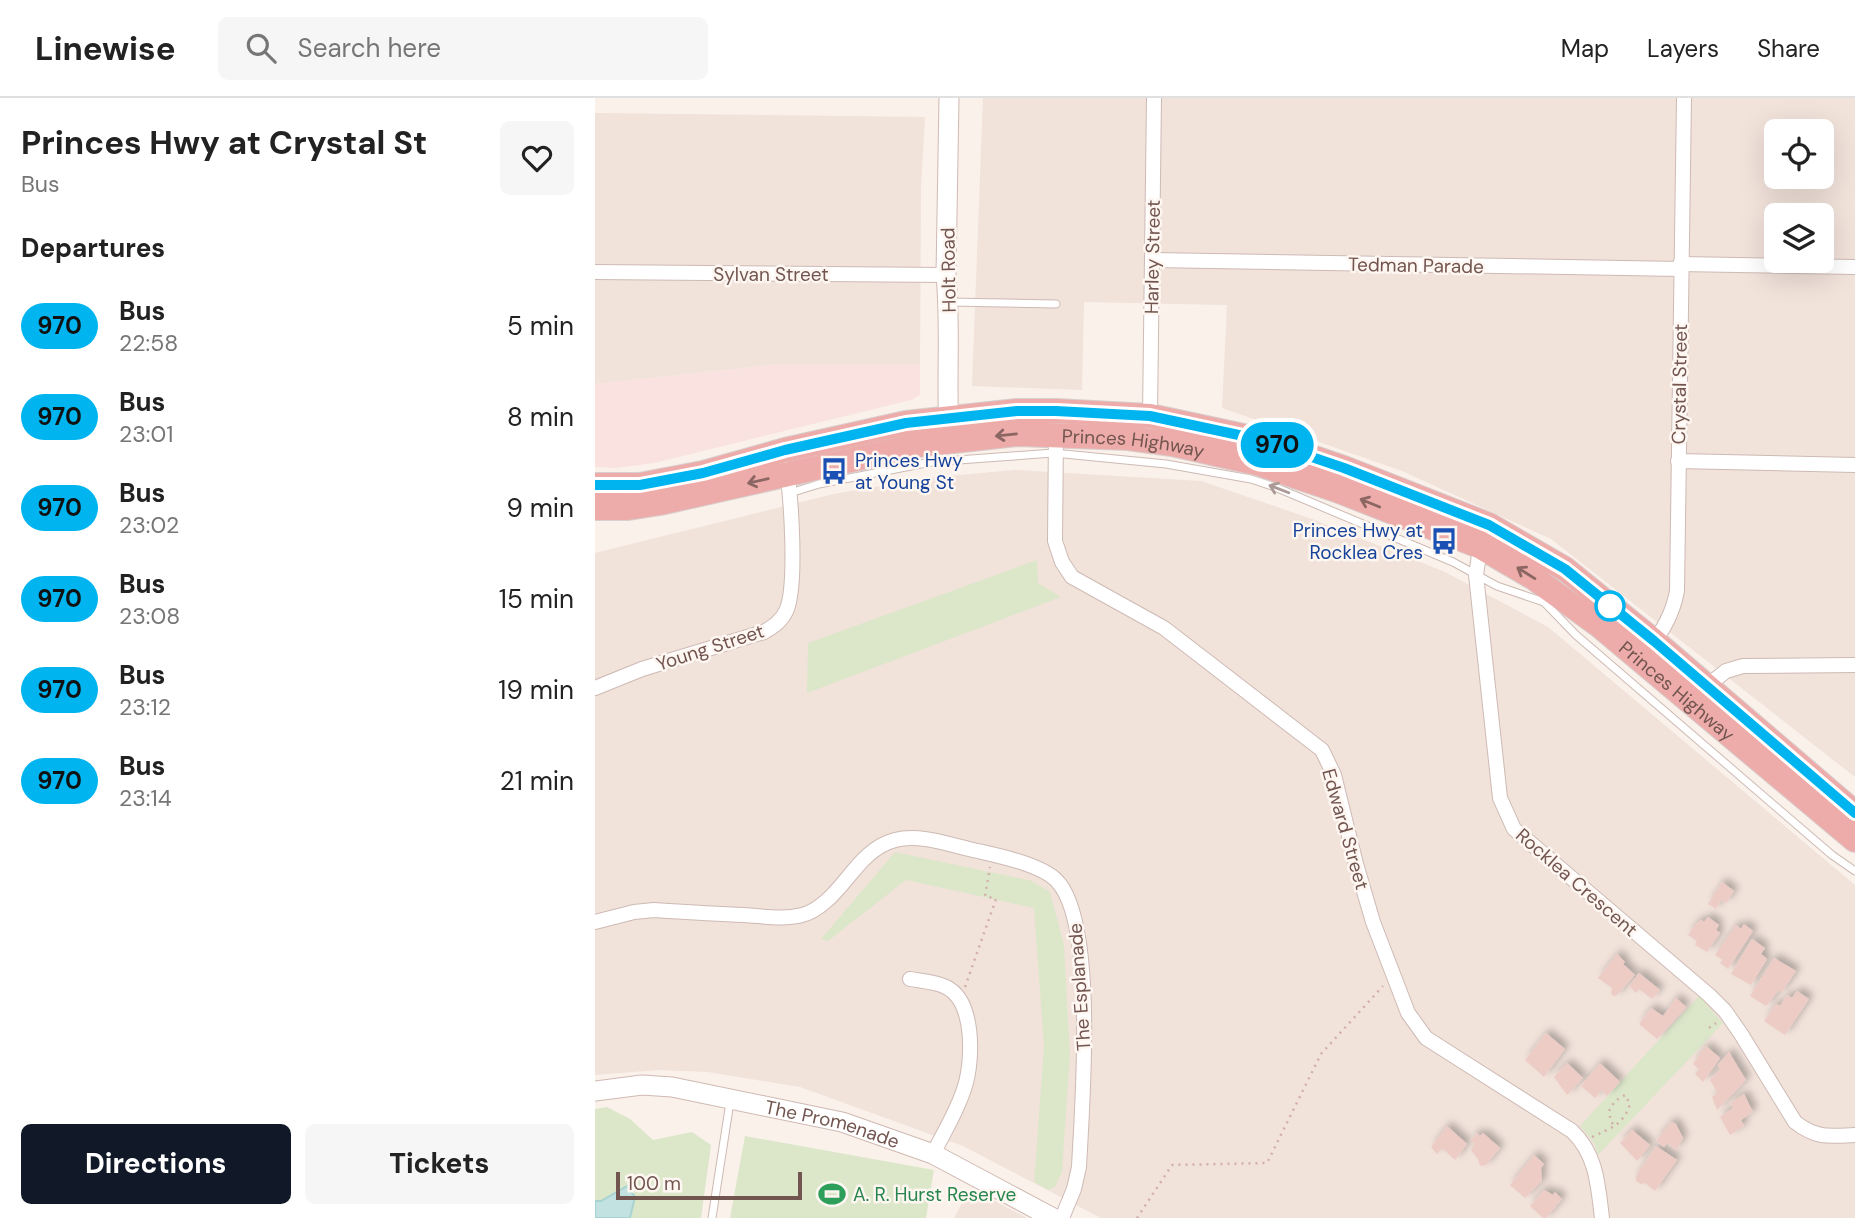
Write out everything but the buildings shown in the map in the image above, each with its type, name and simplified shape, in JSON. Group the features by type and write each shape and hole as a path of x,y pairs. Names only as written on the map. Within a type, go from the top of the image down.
{"highway":[{"name":"Princes Highway","path":"595,508 628,508 660,503 885,452 948,429 1017,411 1150,416 1262,440 1344,468 1484,536 1557,593 1707,686 1855,813"},
{"name":"Princes Highway","path":"948,429 1018,433 1055,443 1172,444 1256,463 1484,536"},
{"name":"Princes Highway","path":"595,485 640,485 703,473 788,473"},
{"name":"Princes Highway","path":"1647,650 1675,705 1777,792 1855,840"}],"street":[{"name":"Holt Road","path":"948,429 949,302 946,275 949,98"},
{"name":"Harley Street","path":"1150,416 1154,98"},
{"name":"Crystal Street","path":"1647,650 1674,608 1677,590 1684,98"},
{"name":"Tedman Parade","path":"1152,260 1855,267"},
{"name":"Sylvan Street","path":"595,272 946,275"},
{"name":"Edward Street","path":"1055,443 1055,541 1062,562 1072,577 1164,628 1322,750 1334,775 1369,910 1408,1013 1426,1038 1581,1140 1589,1152 1597,1177 1602,1218"},
{"path":"1678,461 1855,465"},
{"name":"Young Street","path":"595,688 642,669 764,632 775,626 789,602 791,563 788,473"},
{"name":"Rocklea Crescent","path":"1484,536 1476,575 1500,798 1514,829 1709,995 1725,1012 1795,1122 1809,1132 1826,1136 1855,1135"},
{"path":"1707,686 1726,671 1743,666 1855,665"},
{"name":"The Esplanade","path":"595,922 654,910 782,918 805,914 827,900 869,854 892,840 905,838 992,855 1048,873 1064,888 1076,922 1084,1018 1080,1167 1062,1218"},
{"path":"910,979 945,986 961,993 967,1016 970,1048 968,1073 961,1097 933,1154"},
{"name":"The Promenade","path":"595,1091 642,1085 672,1087 842,1122 933,1154 1053,1218"}],"lane":[{"path":"949,302 1056,304"},
{"name":"Princes Highway","path":"788,473 819,484 931,462 1055,443 1251,480 1275,487 1453,562 1497,586 1544,602 1576,635 1675,705"},
{"name":"Princes Highway","path":"1777,792 1832,855 1855,871"},
{"path":"712,1218 731,1098"}],"path":[{"path":"961,993 971,975 996,899 985,896 992,855"},
{"path":"1137,1218 1172,1164 1267,1163 1321,1054 1394,977"},
{"path":"1709,1028 1721,1020"},
{"path":"1599,1134 1607,1132 1615,1125 1623,1118 1629,1099 1625,1096 1615,1101 1608,1111 1611,1122 1615,1125"}],"shaded area":[{"path":"983,98 1855,98 1855,777 1551,539 1402,471 1222,408 1227,305 1084,302 1082,390 972,386"},
{"path":"595,113 925,117 921,186 920,364 781,364 595,384"},
{"path":"781,364 920,364 920,395 911,400 654,463 616,468 595,467 595,384"},
{"path":"1015,470 1201,481 1312,519 1445,572 1548,627 1855,885 1855,1218 1101,1218 963,1146 800,1087 708,1072 658,1070 595,1075 595,553 834,494 926,478"},
{"path":"970,1188 1027,1218 954,1218"}],"green space":[{"path":"1037,560 1038,583 1061,597 807,693 808,643"},
{"path":"895,852 1032,881 1050,892 1064,945 1070,1054 1062,1172 1055,1187 1048,1190 1034,1182 1044,1047 1034,908 906,880 828,941 821,939"},
{"path":"1699,996 1723,1023 1598,1155 1594,1143 1580,1126"},
{"path":"607,1107 630,1119 653,1140 692,1132 711,1145 701,1218 631,1218 635,1197 627,1186 601,1201 595,1201 595,1109"},
{"name":"A. R. Hurst Reserve","path":"745,1136 934,1170 926,1218 730,1218"}],"water":[{"path":"627,1186 635,1197 630,1218 595,1218 595,1201 601,1201"}],"bus line":[{"name":"970","path":"595,485 640,485 703,473 785,450 906,423 1017,411 1150,416 1262,440 1344,468 1489,525 1565,569 1654,641 1855,813"}],"place":[{"name":"Princes Hwy at Young St","path":"834,471"},
{"name":"Princes Hwy at Rocklea Cres","path":"1444,541"},
{"name":"A. R. Hurst Reserve","path":"832,1194"}]}
